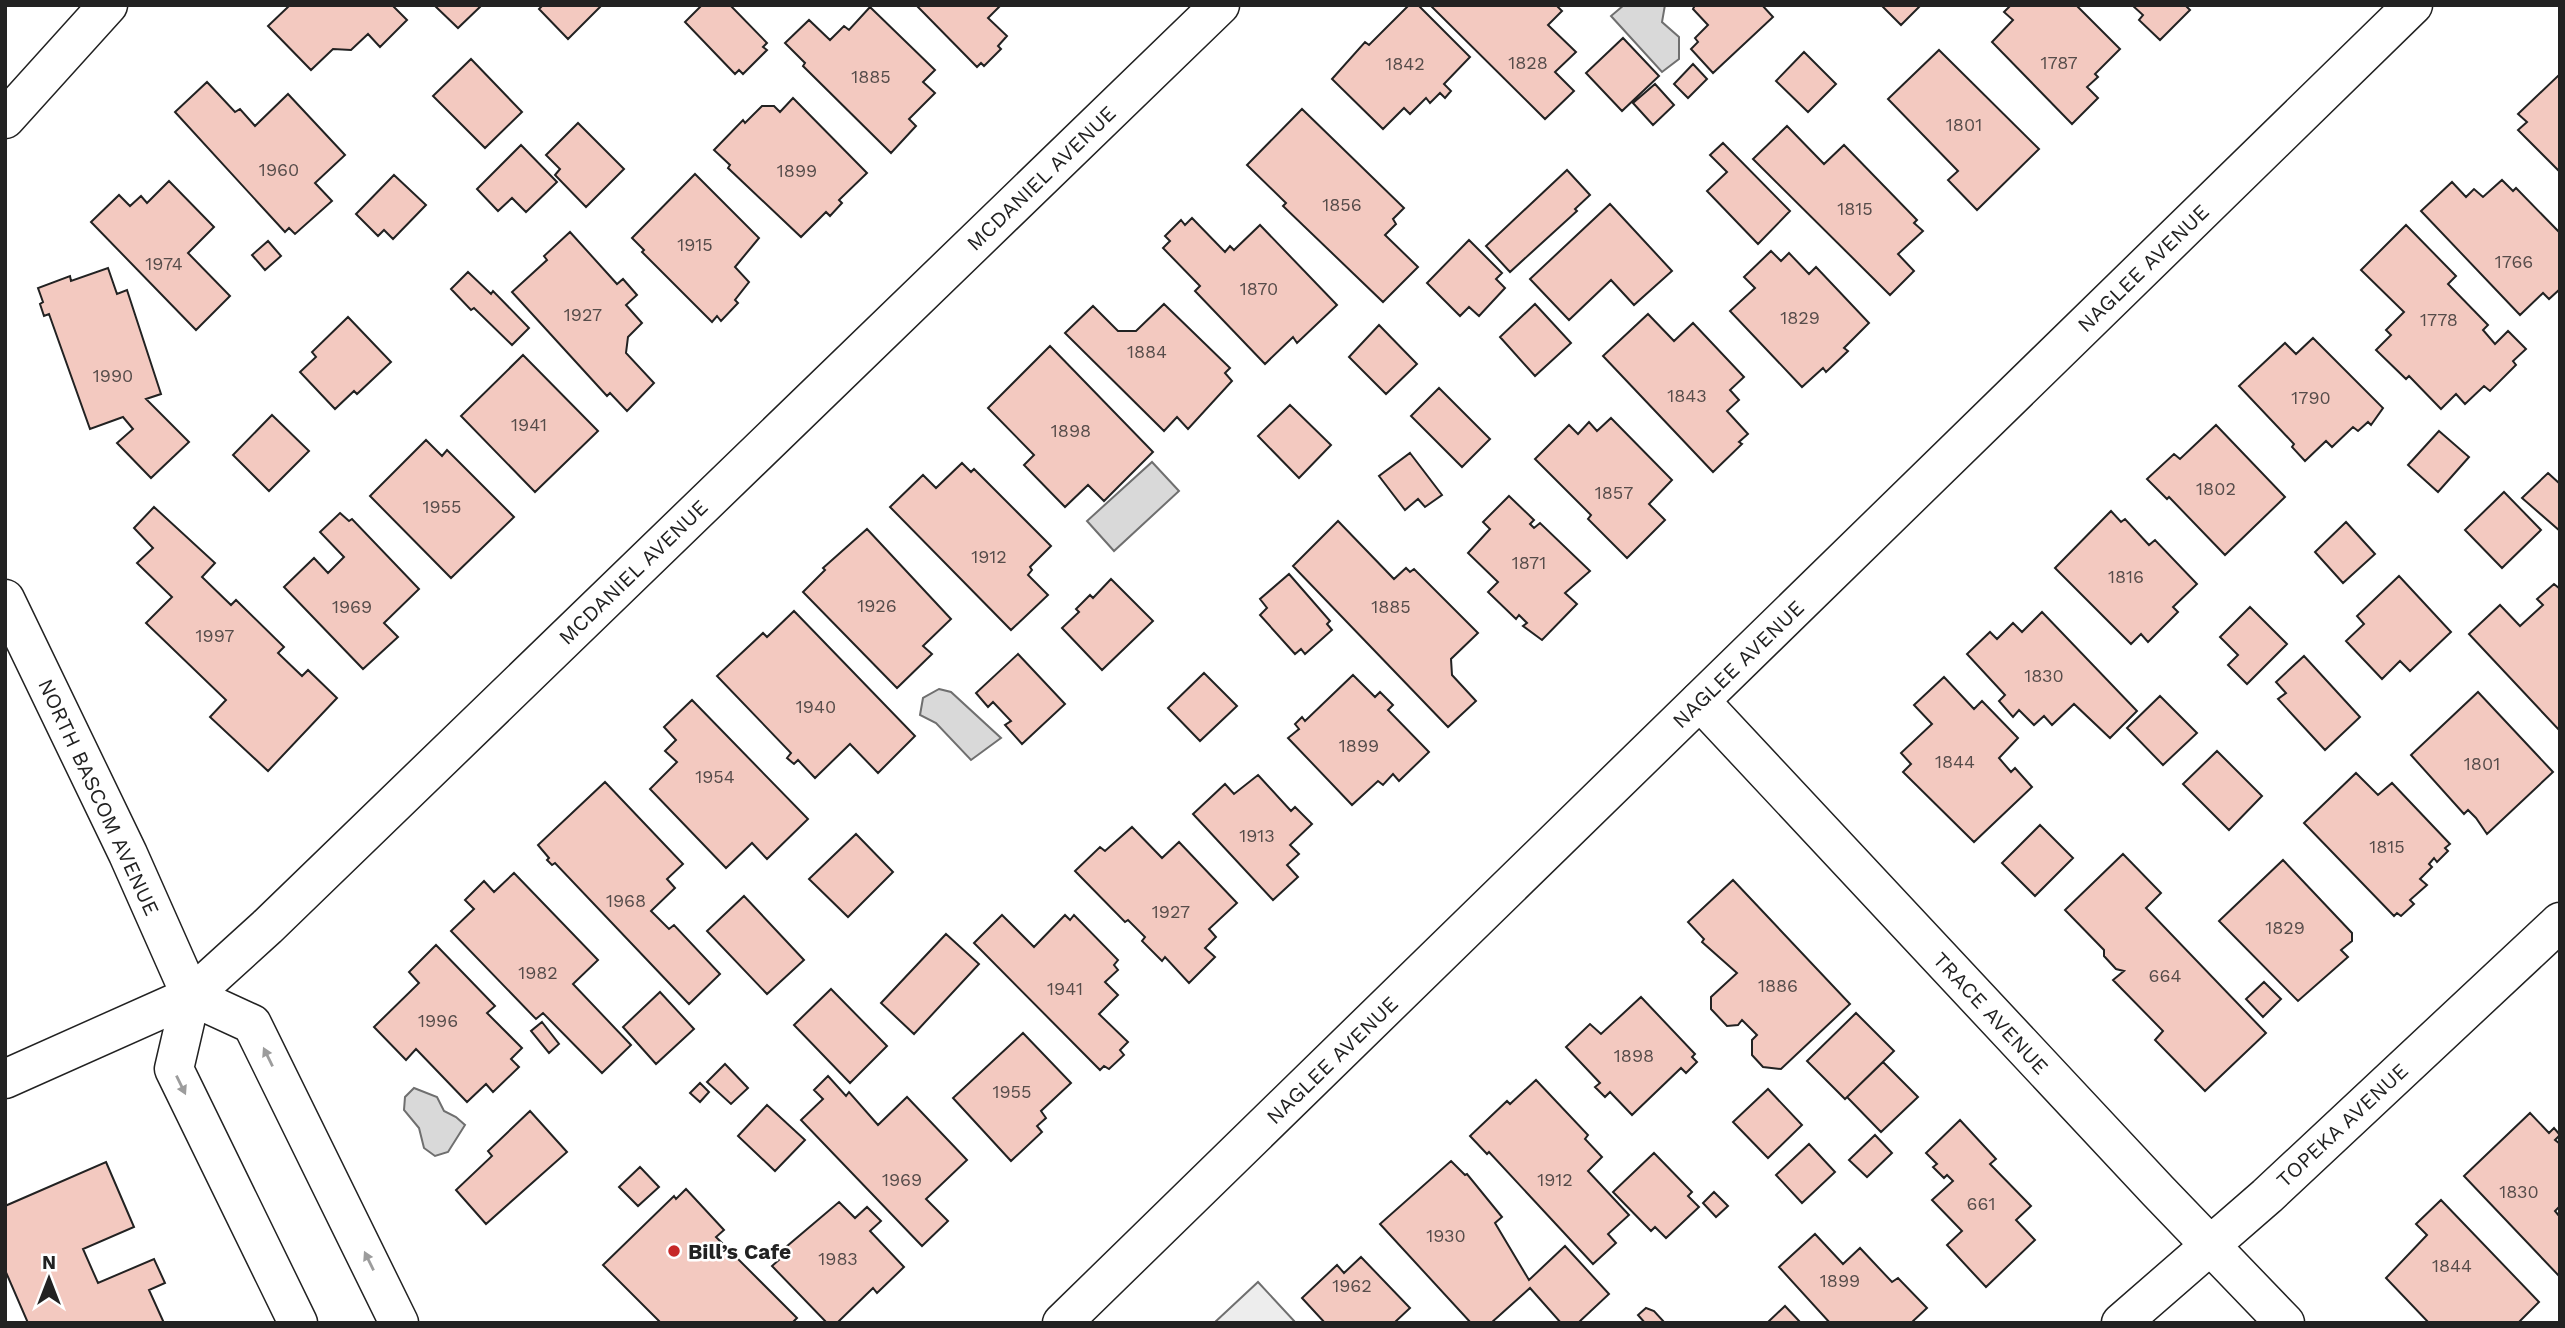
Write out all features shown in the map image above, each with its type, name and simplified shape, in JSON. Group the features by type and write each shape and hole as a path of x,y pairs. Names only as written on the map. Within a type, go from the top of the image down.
{"street":[{"path":"5,119 108,5"},
{"name":"MCDANIEL AVENUE","path":"5,1079 191,996 267,927 1220,5"},
{"name":"NAGLEE AVENUE","path":"1062,1323 2413,5"},
{"name":"NORTH BASCOM AVENUE","path":"5,599 128,854 191,996"},
{"name":"TRACE AVENUE","path":"1700,701 2285,1323"},
{"name":"TOPEKA AVENUE","path":"2121,1323 2267,1196 2560,922"},
{"path":"298,1323 174,1069 191,996 252,1024 399,1323"}],"shaded area":[{"path":"1624,5 1665,5 1662,22 1679,37 1679,59 1662,72 1611,16"},
{"path":"1152,462 1179,491 1114,551 1087,521"},
{"path":"939,689 951,692 1001,738 971,760 936,723 920,715 923,698"},
{"path":"414,1088 437,1097 444,1111 465,1125 448,1152 435,1156 424,1148 419,1128 404,1110 405,1097"},
{"path":"1258,1282 1296,1323 1214,1323"}],"building":[{"path":"290,5 392,5 407,20 380,47 368,34 351,50 333,49 311,70 268,26"},
{"path":"434,5 482,5 458,28"},
{"path":"543,5 600,7 568,39 539,9"},
{"path":"702,5 730,5 767,43 763,47 767,50 743,74 739,70 735,74 685,22"},
{"path":"916,5 1001,5 988,18 1007,36 998,46 1001,49 984,66 981,63 977,67"},
{"path":"1409,5 1418,5 1470,57 1444,84 1451,91 1445,98 1440,93 1430,103 1426,98 1410,114 1404,108 1383,129 1332,79 1365,42 1369,45"},
{"path":"1430,5 1556,5 1562,11 1548,25 1576,52 1555,72 1574,91 1545,119"},
{"path":"1695,5 1762,5 1773,17 1713,73 1691,49 1698,42 1695,38 1708,25 1693,9"},
{"path":"1881,5 1921,5 1901,25"},
{"path":"2011,5 2076,5 2120,49 2095,74 2098,77 2087,87 2098,98 2072,124 1992,42 2013,20 2004,12"},
{"path":"2132,5 2185,5 2190,10 2160,40 2139,20 2143,15"},
{"path":"870,7 935,70 923,82 935,93 909,119 916,126 891,153 803,66 805,63 785,43 809,20 830,40 844,26 849,30"},
{"path":"1623,38 1659,76 1622,111 1586,73"},
{"path":"1939,50 2039,149 1977,210 1948,180 1958,171 1888,99"},
{"path":"1804,52 1836,84 1808,112 1776,81"},
{"path":"471,59 522,112 485,148 433,96"},
{"path":"1693,64 1707,79 1688,98 1674,84"},
{"path":"2560,74 2560,172 2518,130 2527,122 2518,114"},
{"path":"207,82 235,112 240,109 255,126 288,94 345,155 315,183 332,201 295,234 289,228 285,232 175,112"},
{"path":"1655,84 1674,105 1653,125 1633,103"},
{"path":"793,98 867,173 839,200 842,203 830,216 826,212 801,237 728,168 730,165 714,150 743,120 745,123 762,106 774,106 780,112"},
{"path":"1302,109 1404,208 1393,219 1396,224 1385,235 1418,267 1383,302 1283,206 1286,203 1247,165"},
{"path":"578,123 624,169 586,207 555,175 560,169 546,155"},
{"path":"1787,126 1824,164 1844,145 1917,220 1914,223 1923,231 1898,254 1914,271 1890,295 1753,159"},
{"path":"1723,143 1790,211 1758,244 1707,191 1727,172 1710,155"},
{"path":"521,145 557,182 526,212 512,198 498,211 477,189"},
{"path":"1567,170 1590,195 1575,209 1577,211 1510,272 1486,246"},
{"path":"695,174 759,238 735,267 749,282 735,300 738,303 721,321 717,316 712,322 642,252 644,250 632,238"},
{"path":"394,175 426,205 393,239 384,230 378,236 356,214"},
{"path":"2502,180 2513,191 2516,188 2560,233 2560,289 2549,299 2543,293 2520,315 2421,211 2452,182 2466,197 2474,189 2483,197"},
{"path":"169,181 214,227 188,253 230,296 196,330 91,222 119,195 130,206 141,196 147,203"},
{"path":"1610,204 1672,271 1634,305 1611,280 1569,320 1530,279"},
{"path":"1192,218 1225,252 1230,246 1234,250 1260,225 1337,305 1297,343 1293,337 1265,364 1195,291 1200,286 1163,248 1170,241 1165,236 1181,220 1185,225"},
{"path":"2406,225 2456,276 2448,284 2488,325 2483,330 2495,344 2508,331 2526,349 2513,361 2516,365 2490,391 2484,386 2465,404 2456,394 2441,409 2409,376 2406,379 2376,350 2391,335 2386,330 2404,312 2361,270"},
{"path":"570,232 617,284 623,279 637,295 626,305 642,323 628,337 626,353 654,383 627,411 610,393 607,396 512,292 547,260 544,256"},
{"path":"1469,240 1502,273 1496,279 1505,288 1479,316 1469,307 1460,316 1427,283"},
{"path":"268,241 281,256 265,270 252,255"},
{"path":"1771,251 1781,261 1789,253 1809,274 1816,267 1869,323 1844,348 1848,351 1826,372 1823,368 1802,387 1730,311 1755,288 1744,277"},
{"path":"108,268 117,294 127,290 161,394 146,399 189,442 151,478 117,443 133,429 123,417 90,429 49,314 44,316 40,304 43,302 38,288 70,276 71,281"},
{"path":"468,272 491,294 493,291 529,328 512,345 451,289"},
{"path":"1164,304 1230,368 1225,373 1232,381 1188,429 1177,417 1164,431 1065,333 1093,306 1118,331 1136,331"},
{"path":"1535,304 1571,343 1535,376 1500,337"},
{"path":"1648,314 1674,341 1693,323 1744,377 1730,390 1739,400 1727,411 1748,434 1739,442 1742,444 1713,472 1603,356"},
{"path":"348,317 391,362 357,394 354,391 335,409 300,372 316,357 312,352"},
{"path":"1379,325 1417,364 1386,394 1349,357"},
{"path":"2313,338 2383,408 2371,425 2368,422 2358,431 2353,427 2332,447 2326,441 2305,461 2292,447 2294,444 2239,386 2285,343 2296,354"},
{"path":"1050,346 1153,452 1104,501 1088,485 1065,507 1024,465 1034,455 988,408"},
{"path":"523,355 598,431 535,492 461,416"},
{"path":"1439,388 1490,439 1462,467 1411,416"},
{"path":"1290,405 1331,445 1299,478 1258,436"},
{"path":"272,415 309,451 269,491 233,455"},
{"path":"1611,418 1672,480 1649,504 1665,520 1627,558 1588,519 1591,515 1535,459 1569,425 1578,434 1589,422 1597,431"},
{"path":"2216,425 2285,497 2225,555 2169,497 2167,499 2147,479 2174,454 2180,459"},
{"path":"2439,431 2469,457 2438,492 2408,465"},
{"path":"426,440 442,456 447,450 514,517 451,578 370,496"},
{"path":"1410,453 1442,495 1425,507 1418,499 1405,510 1379,476"},
{"path":"962,463 971,472 974,469 1051,546 1030,567 1032,570 1028,575 1048,595 1011,630 890,507 923,475 936,488"},
{"path":"2548,473 2560,484 2560,531 2522,498"},
{"path":"2504,492 2541,530 2502,568 2465,530"},
{"path":"1509,496 1534,520 1530,524 1534,528 1540,523 1590,571 1565,593 1577,604 1542,640 1523,626 1527,623 1519,615 1516,619 1488,592 1498,582 1468,553 1490,529 1483,522"},
{"path":"154,507 215,563 202,577 231,605 236,600 284,647 278,653 302,676 308,670 337,698 268,771 210,717 226,700 146,623 172,597 137,563 153,548 134,528"},
{"path":"2111,511 2121,522 2125,519 2149,545 2155,540 2197,584 2173,607 2178,612 2148,642 2141,634 2131,644 2055,568"},
{"path":"340,513 349,521 352,519 419,589 384,623 398,637 363,669 284,587 314,558 328,573 344,557 320,532"},
{"path":"1338,521 1394,579 1406,568 1410,572 1414,569 1478,633 1451,659 1452,675 1476,701 1448,727 1293,566"},
{"path":"2346,522 2375,554 2343,583 2315,552"},
{"path":"867,529 951,619 923,646 932,654 897,688 803,592 825,570 823,568"},
{"path":"1289,574 1330,621 1327,624 1332,630 1305,654 1301,649 1295,654 1260,615 1267,608 1260,599"},
{"path":"2399,576 2451,632 2410,671 2400,661 2382,679 2346,641 2364,624 2357,616"},
{"path":"1111,579 1153,621 1102,670 1062,628 1079,612 1076,609 1090,595 1093,598"},
{"path":"2554,584 2560,589 2560,731 2469,634 2500,605 2520,626 2543,605 2537,599"},
{"path":"2250,607 2287,644 2247,684 2228,665 2238,655 2220,637"},
{"path":"794,611 915,736 878,773 850,744 815,778 798,760 794,764 787,758 791,753 717,676 763,633 767,637"},
{"path":"2042,612 2137,711 2110,738 2074,704 2052,725 2044,716 2034,725 2019,710 2013,717 1999,701 2005,695 1967,654 1990,632 1997,639 2013,623 2022,632"},
{"path":"1018,654 1065,704 1022,744 1005,725 1011,721 993,702 988,707 976,693"},
{"path":"2304,656 2360,717 2325,750 2278,699 2286,693 2276,682"},
{"path":"1204,673 1237,706 1200,741 1168,708"},
{"path":"1353,675 1375,697 1380,692 1393,705 1388,710 1429,752 1399,781 1393,774 1383,785 1378,781 1352,805 1288,738 1299,729 1295,724 1302,717 1305,721"},
{"path":"1944,677 1974,709 1982,701 2018,738 1999,758 2011,772 2015,768 2032,787 1974,842 1903,772 1911,764 1901,753 1932,724 1914,705"},
{"path":"2478,692 2553,772 2487,834 2476,818 2468,810 2464,814 2411,755"},
{"path":"2160,696 2197,733 2163,765 2127,728"},
{"path":"692,700 808,819 767,859 752,843 726,868 650,789 677,762 665,751 676,740 664,727"},
{"path":"2217,751 2262,796 2229,830 2183,784"},
{"path":"2356,773 2378,795 2392,783 2450,844 2445,848 2448,851 2437,862 2434,858 2429,864 2432,867 2420,879 2427,885 2410,900 2414,904 2401,916 2397,913 2394,916 2304,823"},
{"path":"1258,775 1291,811 1295,807 1312,824 1290,845 1299,854 1287,865 1298,877 1273,900 1193,814 1225,784 1234,794"},
{"path":"605,782 683,864 667,879 675,888 651,911 669,929 674,925 720,974 689,1004 555,863 552,865 547,860 549,858 538,845"},
{"path":"2040,825 2073,858 2035,896 2002,863"},
{"path":"1132,827 1162,858 1179,842 1237,903 1209,929 1216,937 1205,948 1215,957 1189,983 1165,957 1162,961 1142,941 1145,937 1128,920 1125,922 1075,871 1100,847 1105,851"},
{"path":"856,834 893,872 848,917 809,879"},
{"path":"2123,854 2161,893 2146,908 2266,1033 2205,1091 2155,1040 2163,1031 2113,980 2124,971 2116,969 2104,956 2104,950 2065,910"},
{"path":"2283,860 2352,933 2352,941 2341,950 2348,957 2298,1001 2219,921"},
{"path":"514,873 598,960 573,984 631,1045 602,1073 543,1013 536,1019 451,931 474,909 465,900 484,881 494,892"},
{"path":"1733,880 1850,1004 1781,1069 1763,1067 1752,1055 1752,1040 1757,1035 1742,1020 1738,1025 1727,1026 1711,1009 1711,997 1737,973 1702,942 1704,939 1688,922"},
{"path":"744,896 804,960 767,994 707,931"},
{"path":"1002,915 1034,947 1065,915 1070,920 1074,915 1118,960 1114,965 1118,970 1105,982 1118,995 1099,1014 1128,1042 1120,1050 1124,1055 1109,1069 1104,1066 1100,1070 974,943"},
{"path":"946,934 979,964 914,1034 881,1003"},
{"path":"436,945 495,1006 487,1013 522,1048 511,1059 519,1067 493,1092 486,1084 467,1102 416,1049 406,1060 374,1027 419,983 409,972"},
{"path":"2264,982 2281,999 2263,1017 2246,999"},
{"path":"831,989 887,1046 850,1083 794,1025"},
{"path":"660,992 694,1029 656,1064 623,1027"},
{"path":"1641,997 1695,1054 1692,1057 1697,1062 1686,1073 1681,1068 1632,1115 1610,1092 1605,1097 1595,1087 1600,1083 1566,1047 1590,1024 1601,1034"},
{"path":"1856,1013 1894,1051 1845,1099 1807,1061"},
{"path":"542,1022 559,1044 549,1053 531,1031"},
{"path":"1023,1033 1071,1083 1041,1111 1046,1118 1037,1126 1042,1132 1011,1161 953,1098"},
{"path":"1883,1062 1918,1097 1881,1132 1847,1097"},
{"path":"725,1064 748,1088 731,1104 707,1082"},
{"path":"828,1076 846,1096 849,1092 878,1125 907,1097 967,1160 926,1199 948,1221 922,1246 801,1120 823,1099 814,1090"},
{"path":"1536,1080 1588,1135 1585,1139 1602,1157 1588,1171 1629,1215 1608,1234 1616,1243 1593,1264 1489,1152 1487,1154 1470,1136 1507,1101 1510,1104"},
{"path":"700,1083 709,1092 700,1102 690,1093"},
{"path":"1768,1089 1802,1125 1768,1158 1733,1122"},
{"path":"767,1105 805,1140 775,1171 738,1136"},
{"path":"530,1111 567,1152 486,1224 456,1190 492,1156 488,1151"},
{"path":"2530,1113 2549,1133 2554,1128 2560,1135 2555,1140 2560,1144 2560,1206 2555,1211 2560,1217 2560,1277 2464,1176"},
{"path":"1960,1120 1996,1159 1990,1164 2031,1206 2016,1220 2035,1240 1986,1287 1947,1245 1962,1231 1932,1200 1953,1181 1947,1175 1944,1178 1933,1167 1937,1164 1926,1153"},
{"path":"1875,1135 1892,1153 1867,1177 1849,1160"},
{"path":"1809,1144 1835,1172 1802,1203 1776,1175"},
{"path":"1654,1153 1692,1192 1688,1196 1699,1207 1666,1238 1655,1227 1651,1231 1613,1192"},
{"path":"1451,1161 1467,1174 1502,1217 1495,1223 1529,1280 1565,1246 1609,1294 1578,1323 1561,1323 1530,1288 1491,1323 1471,1323 1380,1224"},
{"path":"106,1162 134,1227 83,1249 98,1283 154,1259 165,1283 149,1290 164,1323 28,1323 5,1270 5,1206"},
{"path":"640,1167 659,1187 638,1206 619,1187"},
{"name":"Bill’s Cafe","path":"686,1189 724,1230 716,1237 797,1318 792,1323 661,1323 603,1265 674,1196 676,1199"},
{"path":"1714,1192 1728,1206 1716,1217 1703,1203"},
{"path":"2441,1200 2539,1302 2518,1323 2429,1323 2386,1278 2427,1235 2416,1224"},
{"path":"839,1202 855,1218 867,1207 881,1221 870,1231 904,1267 877,1293 873,1288 837,1323 827,1323 772,1266 790,1250 786,1247"},
{"path":"1815,1234 1843,1264 1860,1248 1892,1282 1898,1278 1927,1308 1911,1323 1830,1323 1779,1267"},
{"path":"1361,1257 1410,1308 1394,1323 1325,1323 1302,1298 1337,1265 1344,1273"},
{"path":"1785,1306 1801,1323 1767,1323"},
{"path":"1646,1308 1654,1311 1665,1323 1645,1323 1638,1315"}],"place":[{"name":"Bill’s Cafe","path":"674,1251"}]}
